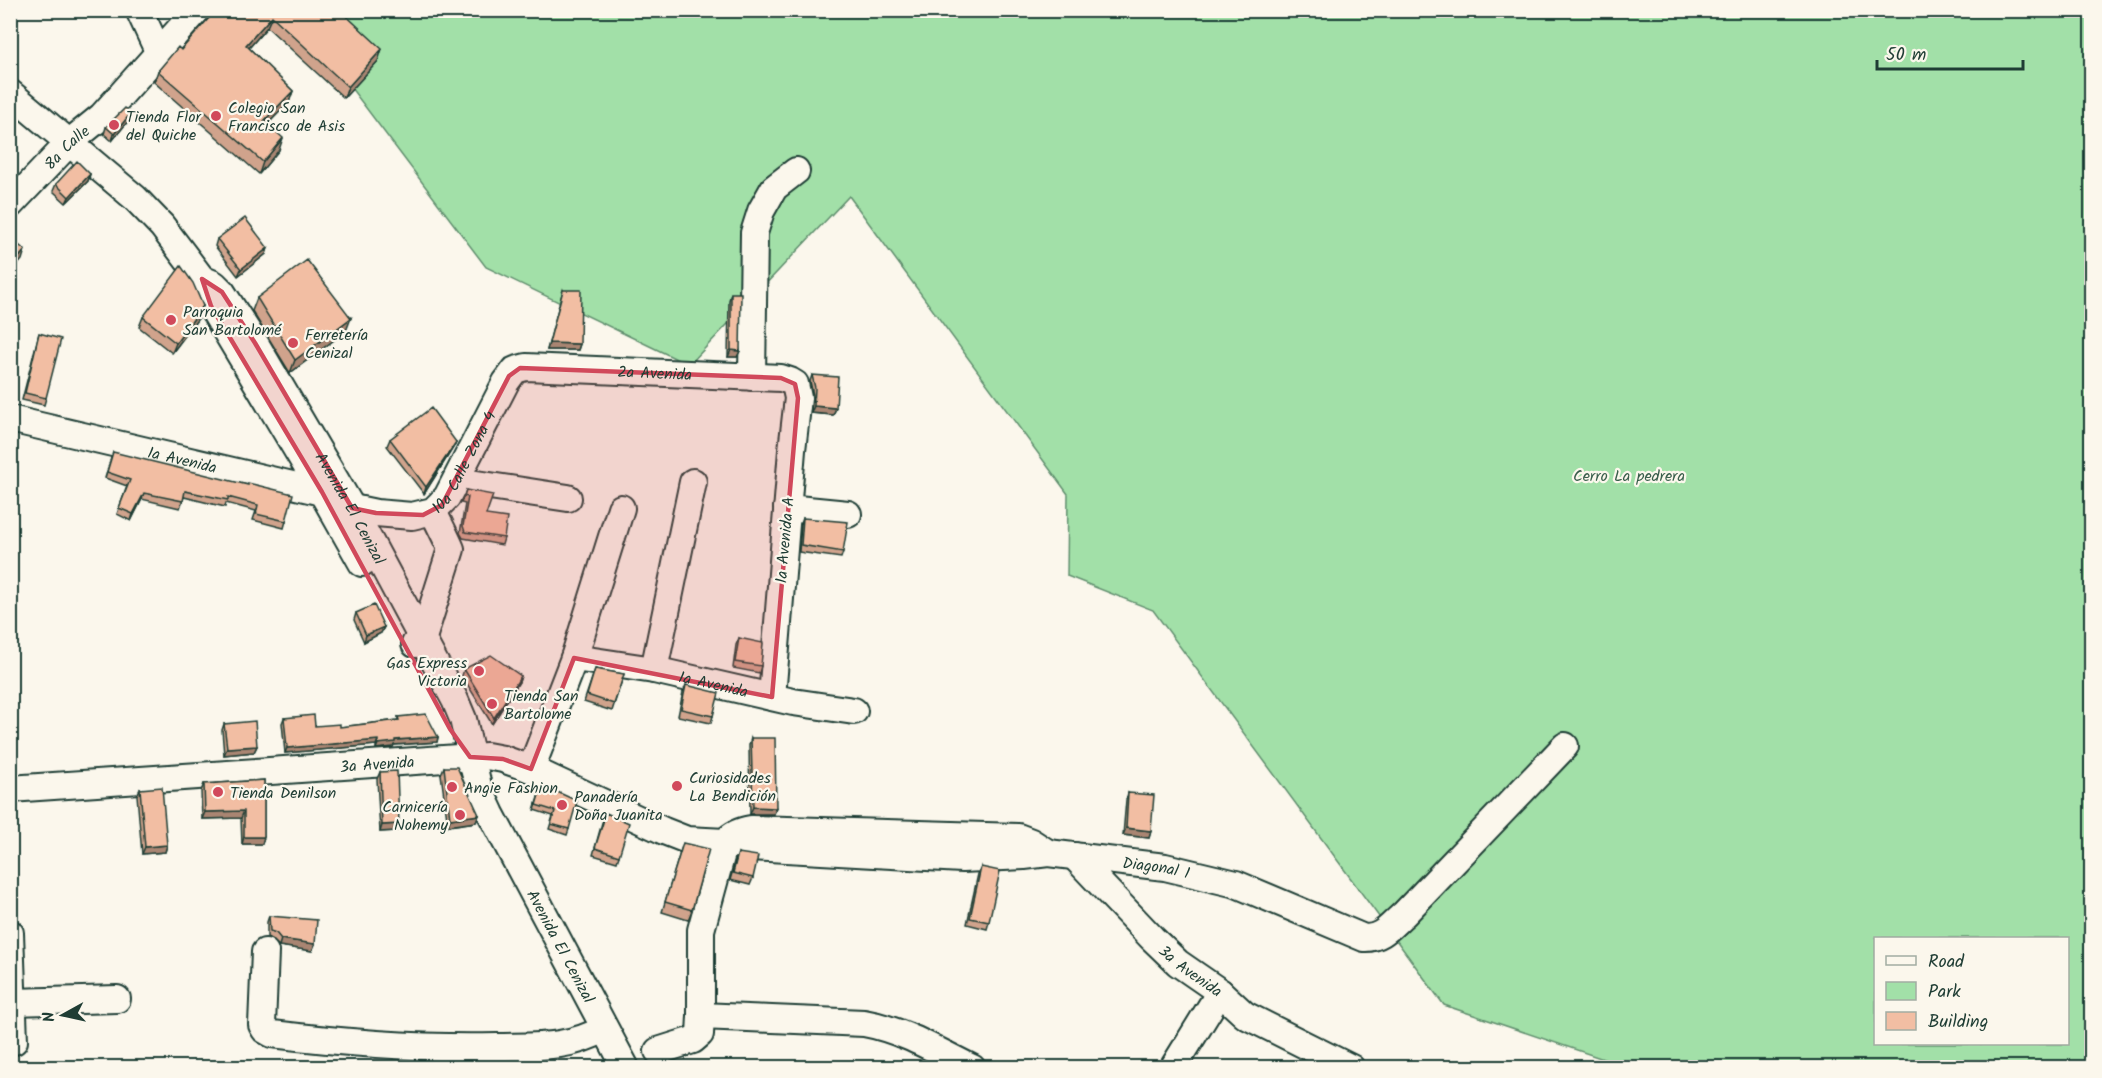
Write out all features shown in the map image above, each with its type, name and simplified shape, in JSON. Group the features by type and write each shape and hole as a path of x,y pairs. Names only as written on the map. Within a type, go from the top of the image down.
{"street":[{"path":"139,10 159,53"},
{"name":"8a Calle","path":"10,204 70,142 102,116 197,10"},
{"name":"Avenida El Cenizal","path":"10,93 135,198 162,226 202,279 211,306 416,644"},
{"path":"752,377 754,233 761,210 774,188 796,171"},
{"name":"Avenida El Cenizal","path":"202,279 214,284 222,292 352,508 416,644 441,714 470,757 478,786 491,814 626,1068"},
{"name":"2a Avenida","path":"515,370 526,368 781,378 795,384"},
{"name":"10a Calle Zona 4","path":"352,508 412,516 433,511 447,497 457,481 506,382 515,370"},
{"name":"1a Avenida A","path":"772,697 798,398 795,384"},
{"name":"1a Avenida","path":"10,419 322,492 352,508"},
{"path":"457,481 567,498"},
{"path":"654,670 693,482"},
{"path":"787,507 848,514"},
{"path":"531,769 574,658 621,508"},
{"path":"416,644 451,549 433,511"},
{"name":"1a Avenida","path":"574,658 654,670 772,697 854,711"},
{"name":"Diagonal 1","path":"1074,856 1165,867 1236,884 1364,938 1378,936 1404,914 1565,746"},
{"name":"3a Avenida","path":"10,789 470,757 503,759 531,769 687,840 725,842 731,836 751,829 1018,837 1048,853 1074,856 1152,939 1178,963 1220,993 1245,1015 1351,1068"},
{"path":"658,1051 697,1038 700,1034 700,930 725,842"},
{"path":"10,933 14,1041"},
{"path":"265,952 262,1021 265,1030 272,1034 353,1056 451,1048 550,1046 585,1039 604,1029"},
{"path":"1173,1068 1220,993"},
{"path":"13,1002 117,999"},
{"path":"701,1016 864,1023 881,1026 897,1031 972,1068"}],"highlighted area":[{"path":"202,279 222,292 255,343 352,508 376,513 423,515 442,505 509,376 520,368 781,378 795,384 798,398 772,697 574,658 531,769 503,759 470,757 450,729 322,492 211,306"}],"green space":[{"name":"Cerro La pedrera","path":"293,11 2091,11 2091,1067 1627,1067 1444,1005 1153,610 1067,576 1068,494 849,196 689,365 486,267"}],"building":[{"path":"216,10 340,10 382,49 348,87 272,16 246,45 293,91 264,121 283,138 263,162 158,71 178,47 181,50"},
{"path":"125,108 131,113 114,134 106,127"},
{"path":"77,161 90,174 69,197 56,184"},
{"path":"245,218 268,248 241,269 217,239"},
{"path":"10,238 25,250 10,268"},
{"path":"307,260 351,318 295,360 257,298"},
{"name":"Parroquia San Bartolomé","path":"181,266 193,283 203,306 176,343 143,317"},
{"path":"563,290 581,290 580,344 549,343"},
{"path":"731,293 741,293 740,351 731,350"},
{"path":"39,333 61,339 46,398 25,393"},
{"path":"812,375 838,377 836,408 814,406 815,388"},
{"path":"431,408 456,442 426,487 390,439"},
{"path":"113,452 293,494 286,521 256,514 258,505 228,497 228,500 185,491 183,501 144,493 133,514 119,508 130,480 107,472"},
{"path":"466,490 493,495 486,515 507,518 504,538 465,532 463,526 468,497 464,496"},
{"path":"803,518 848,522 843,552 801,545"},
{"path":"374,605 384,627 366,635 356,613"},
{"path":"739,638 763,643 761,666 735,662"},
{"name":"Tienda San Bartolome","path":"491,655 521,676 494,718 464,669"},
{"path":"595,669 624,674 614,704 587,695"},
{"path":"686,685 719,693 713,716 681,709"},
{"path":"426,714 438,737 395,740 395,742 378,744 378,740 287,748 284,718 314,715 315,726 340,724 340,727 399,720 398,717"},
{"path":"255,721 257,746 227,748 224,724"},
{"path":"751,738 775,738 776,808 753,807"},
{"path":"444,767 457,767 479,815 450,819"},
{"path":"397,771 399,824 382,825 380,772"},
{"path":"264,780 264,837 244,837 244,811 205,812 204,784"},
{"path":"542,785 577,801 569,829 551,824 555,811 536,805"},
{"path":"162,787 167,845 145,847 140,789"},
{"path":"1128,793 1154,795 1151,831 1126,828"},
{"path":"606,813 629,823 619,856 595,848"},
{"path":"683,843 709,849 692,910 665,902"},
{"path":"738,853 758,856 753,878 733,873"},
{"path":"981,867 1000,871 989,922 970,918"},
{"path":"269,916 317,920 315,944 281,939 276,933 270,931"}],"place":[{"name":"Colegio San Francisco de Asis","path":"216,116"},
{"name":"Tienda Flor del Quiche","path":"114,125"},
{"name":"Parroquia San Bartolomé","path":"171,320"},
{"name":"Ferretería Cenizal","path":"293,343"},
{"name":"Gas Express Victoria","path":"479,671"},
{"name":"Tienda San Bartolome","path":"492,704"},
{"name":"Curiosidades La Bendición","path":"677,786"},
{"name":"Angie Fashion","path":"452,787"},
{"name":"Tienda Denilson","path":"218,792"},
{"name":"Panadería Doña Juanita","path":"562,805"},
{"name":"Carnicería Nohemy","path":"460,815"}]}
